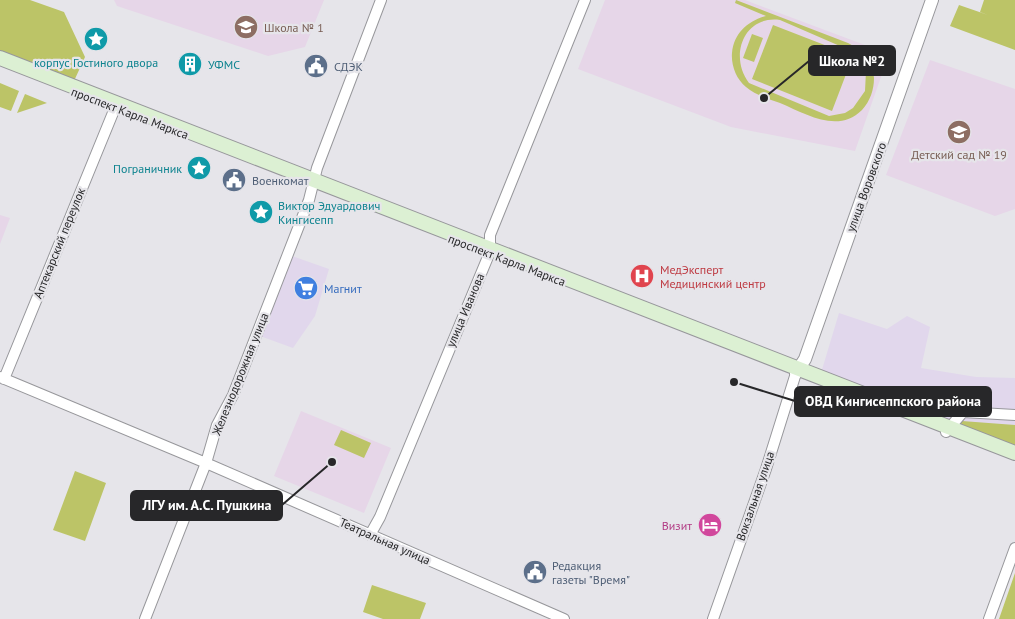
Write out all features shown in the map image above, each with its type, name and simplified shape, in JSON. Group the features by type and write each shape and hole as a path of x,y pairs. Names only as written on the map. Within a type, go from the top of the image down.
{"main road":[{"path":"0,58 116,105"},
{"name":"проспект Карла Маркса","path":"0,63 116,105 490,250 1015,457"},
{"path":"947,430 1015,453"}],"street":[{"name":"Железнодорожная улица","path":"144,619 206,463 217,425 233,395 309,200 313,182 381,0"},
{"name":"улица Иванова","path":"370,535 380,517 490,250 490,235 585,0"},
{"name":"улица Воровского","path":"797,371 804,359 932,0"},
{"name":"Аптекарский переулок","path":"116,105 2,378 206,463"},
{"name":"Вокзальная улица","path":"713,619 766,469 797,371"},
{"path":"947,430 963,412 1015,415"},
{"name":"Театральная улица","path":"206,463 564,619"},
{"path":"988,619 1015,548"}],"shaded area":[{"name":"Школа № 1","path":"114,0 324,0 305,47 268,56 117,6"},
{"path":"605,0 745,0 889,54 855,151 731,127 578,69"},
{"name":"Детский сад № 19","path":"930,60 1015,89 1015,209 995,216 886,175"},
{"path":"0,215 10,218 0,244"},
{"path":"292,256 329,269 315,316 293,348 260,336"},
{"path":"839,313 887,329 907,316 930,327 921,368 976,377 1015,378 1015,453 821,373"},
{"path":"301,411 391,448 364,513 274,476"}],"green space":[{"path":"0,0 30,0 64,12 85,57 74,81 0,51"},
{"path":"736,0 848,43 858,49 869,62 874,78 871,95 862,110 853,117 843,121 822,120 762,96 746,87 739,80 733,67 733,46 743,29 753,21 766,16 735,3","holes":["767,20 780,20 856,53 866,71 865,91 853,108 845,113 829,116 749,83 743,73 740,61 740,50 743,40 757,24"]},
{"path":"984,0 1015,0 1015,50 950,26 959,5 988,15 980,12"},
{"path":"773,25 853,56 832,111 752,79"},
{"path":"752,34 763,38 754,62 743,58"},
{"path":"0,83 19,91 11,111 0,107"},
{"path":"25,94 47,103 17,113"},
{"path":"962,421 1015,425 1015,453 960,424"},
{"path":"341,430 371,443 364,458 334,445"},
{"path":"75,471 106,483 85,541 53,530"},
{"path":"1015,573 1015,619 999,619"},
{"path":"372,585 426,603 420,619 383,619 363,612"}],"place":[{"name":"Школа № 1","path":"246,27"},
{"name":"корпус Гостиного двора","path":"96,39"},
{"name":"УФМС","path":"190,64"},
{"name":"СДЭК","path":"316,66"},
{"name":"Школа №2","path":"764,98"},
{"name":"Детский сад № 19","path":"959,132"},
{"name":"Пограничник","path":"199,168"},
{"name":"Военкомат","path":"234,180"},
{"name":"Виктор Эдуардович Кингисепп","path":"261,212"},
{"name":"МедЭксперт Медицинский центр","path":"642,276"},
{"name":"Магнит","path":"306,288"},
{"name":"ОВД Кингисеппского района","path":"734,382"},
{"name":"ЛГУ им. А.С. Пушкина","path":"332,462"},
{"name":"Визит","path":"710,525"},
{"name":"Редакция газеты \"Время\"","path":"535,572"}]}
